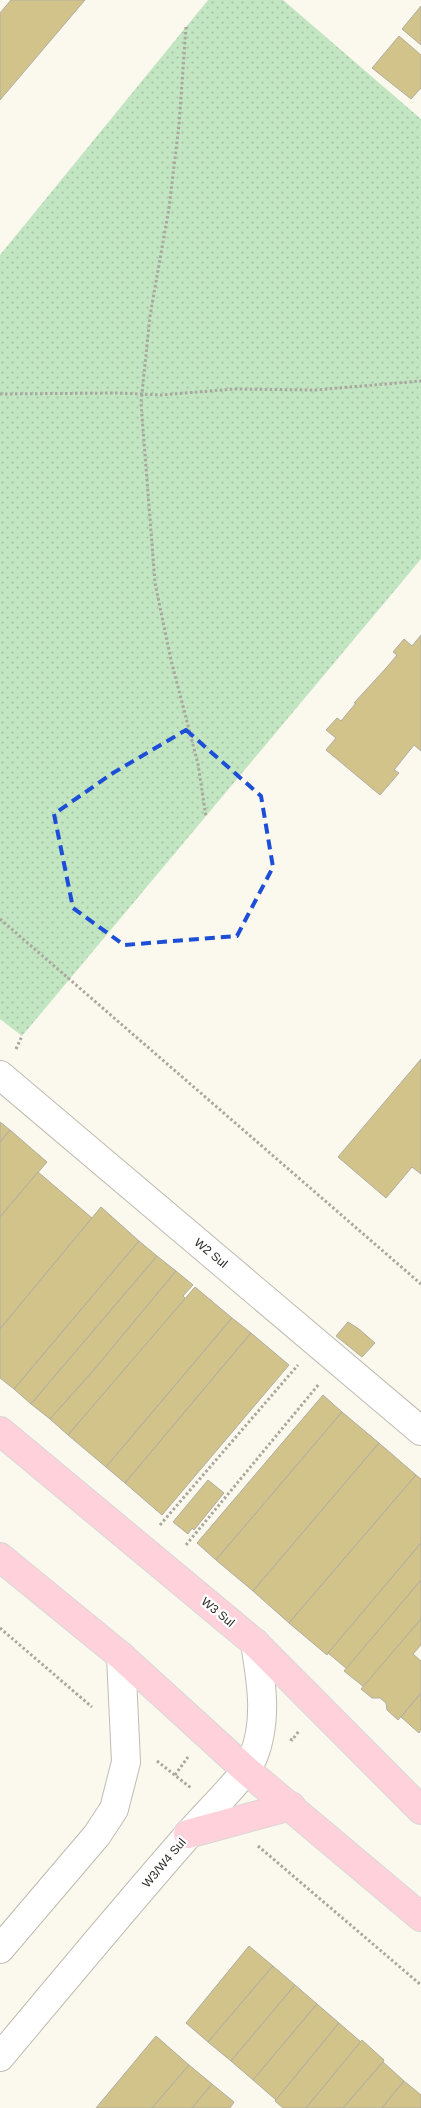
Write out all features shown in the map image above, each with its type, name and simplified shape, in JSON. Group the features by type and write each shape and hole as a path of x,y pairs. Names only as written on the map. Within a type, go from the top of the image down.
{"main road":[{"name":"W2 Sul","path":"0,1075 421,1431"},
{"name":"W3 Sul","path":"0,1431 256,1643 421,1810"},
{"path":"0,1556 121,1656 246,1770 421,1917"},
{"name":"W3/W4 Sul","path":"0,2057 188,1834 246,1770 254,1756 262,1726 262,1688 256,1643"},
{"path":"0,1950 97,1834 114,1809 126,1762 121,1656"},
{"path":"188,1834 291,1806"}],"path":[{"path":"186,26 179,125 169,208 150,316 142,394 155,583 171,660 198,764 206,817"},
{"path":"0,394 90,393 161,395 234,389 315,390 421,381"},
{"path":"0,919 421,1284"},
{"path":"140,1547 298,1365 303,1370"},
{"path":"166,1569 319,1384 314,1380"}],"highlighted area":[{"path":"186,730 261,796 273,867 237,936 124,945 73,908 54,814 113,773"}],"green space":[{"path":"208,0 283,0 421,119 421,559 22,1036 0,1019 0,255"}],"building":[{"path":"11,0 85,0 0,100 0,13"},
{"path":"421,6 421,45 402,29"},
{"path":"399,36 421,55 421,88 411,99 372,68"},
{"path":"421,635 421,751 414,745 394,770 399,773 380,795 326,750 336,738 326,730 337,718 341,721 356,703 354,703 397,655 393,652 404,639 412,646"},
{"path":"421,1059 421,1174 412,1167 386,1198 338,1157"},
{"path":"0,1122 10,1130 0,1142"},
{"path":"10,1130 47,1162 0,1217 0,1142"},
{"path":"38,1172 92,1218 0,1329 0,1217"},
{"path":"101,1207 139,1241 14,1389 0,1378 0,1329"},
{"path":"139,1241 157,1256 31,1404 14,1389"},
{"path":"157,1256 176,1271 93,1371 50,1419 31,1404"},
{"path":"176,1271 193,1285 183,1296 186,1299 68,1435 50,1419 93,1371"},
{"path":"195,1287 232,1318 106,1467 68,1435"},
{"path":"232,1318 251,1333 125,1483 106,1467"},
{"path":"348,1322 375,1343 362,1357 336,1336"},
{"path":"251,1333 289,1365 162,1515 125,1483"},
{"path":"323,1395 342,1412 216,1560 197,1543"},
{"path":"342,1412 379,1443 253,1591 216,1560"},
{"path":"379,1443 416,1475 289,1623 253,1591"},
{"path":"416,1475 421,1479 421,1543 327,1655 289,1623"},
{"path":"208,1480 224,1493 194,1530 192,1528 188,1534 173,1522"},
{"path":"421,1543 421,1580 347,1669 328,1653"},
{"path":"421,1580 421,1619 364,1687 344,1671"},
{"path":"421,1619 421,1645 413,1654 421,1661 421,1693 398,1720 387,1710 386,1703 380,1698 372,1698 361,1689"},
{"path":"421,1693 421,1730 419,1733 401,1717"},
{"path":"249,1946 273,1966 208,2042 186,2023"},
{"path":"273,1966 295,1985 231,2061 208,2042"},
{"path":"295,1985 317,2004 253,2080 231,2061"},
{"path":"317,2004 339,2023 276,2100 253,2080"},
{"path":"339,2023 361,2042 306,2108 283,2108 275,2101"},
{"path":"156,2036 189,2065 152,2108 96,2108"},
{"path":"362,2040 384,2060 383,2062 343,2108 306,2108"},
{"path":"383,2062 404,2081 382,2108 343,2108"},
{"path":"189,2065 212,2084 192,2108 152,2108"},
{"path":"404,2081 421,2095 421,2108 382,2108"},
{"path":"212,2084 234,2102 230,2108 192,2108"}]}
